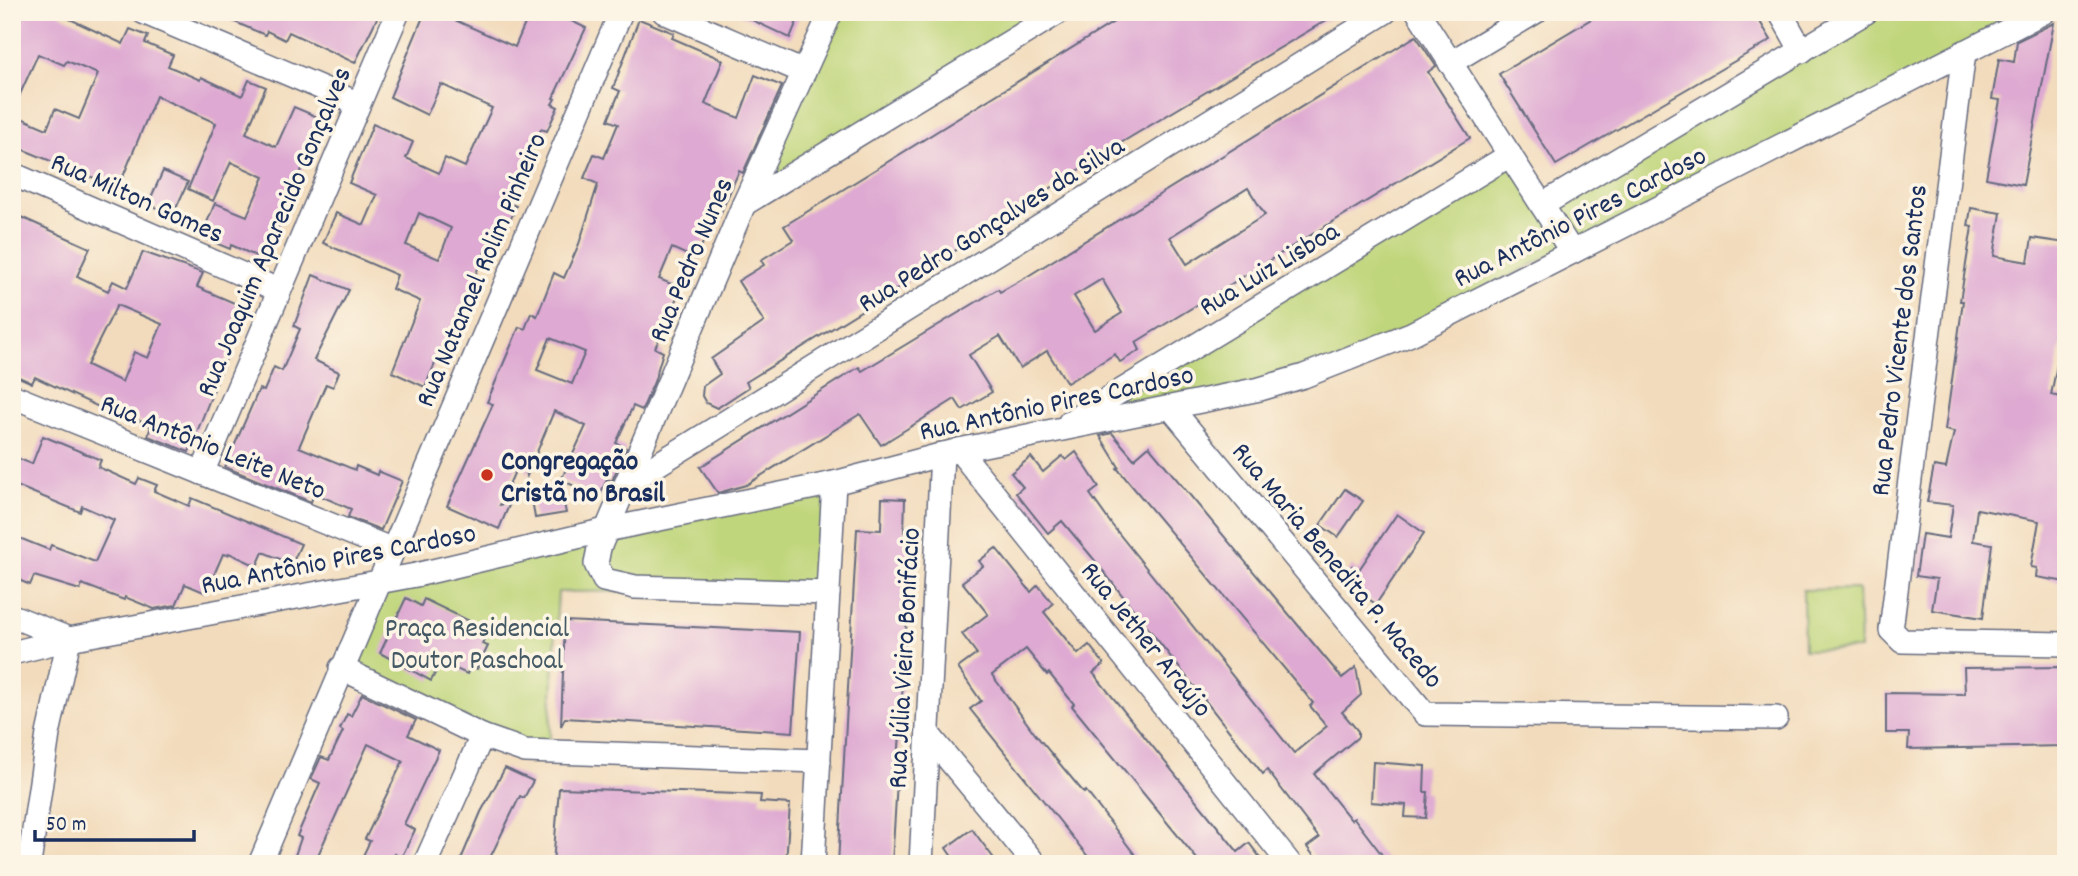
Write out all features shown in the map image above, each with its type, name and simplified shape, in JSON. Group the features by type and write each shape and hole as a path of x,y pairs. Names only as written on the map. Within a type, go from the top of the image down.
{"street":[{"path":"143,12 357,103"},
{"name":"Rua Joaquim Aparecido Gonçalves","path":"202,473 397,12"},
{"name":"Rua Natanael Rolim Pinheiro","path":"260,864 621,12"},
{"path":"664,12 804,72"},
{"name":"Rua Pedro Nunes","path":"828,593 611,584 600,576 596,564 606,530 744,204 831,12"},
{"path":"744,204 1059,12"},
{"name":"Rua Pedro Gonçalves da Silva","path":"625,484 1385,12"},
{"path":"1418,12 1573,252"},
{"path":"1450,63 1535,12"},
{"path":"1780,12 1802,51"},
{"path":"1542,205 1866,12"},
{"name":"Rua Antônio Pires Cardoso","path":"12,653 69,639 379,582 606,530 834,483 951,452 1260,389 1362,355 1411,334 2044,12"},
{"name":"Rua Pedro Vicente dos Santos","path":"1964,52 1891,621 1894,636 1902,640 2066,644"},
{"name":"Rua Luiz Lisboa","path":"1057,430 1510,155"},
{"name":"Rua Milton Gomes","path":"12,174 278,290"},
{"name":"Rua Antônio Leite Neto","path":"12,396 393,550"},
{"name":"Rua Maria Benedita P. Macedo","path":"1171,408 1425,714 1776,718"},
{"name":"Rua Júlia Vieira Bonifácio","path":"921,864 928,734 951,452"},
{"name":"Rua Jether Araújo","path":"951,452 1290,864"},
{"path":"813,864 834,483"},
{"path":"12,616 69,639 48,734 29,864"},
{"path":"341,668 482,736 525,751 819,761"},
{"path":"928,734 1035,864"},
{"path":"425,864 482,736"}],"green space":[{"path":"839,12 1047,12 756,191"},
{"path":"1866,12 2041,12 1320,370 1074,419 1510,155 1542,205"},
{"name":"Praça Residencial Doutor Paschoal","path":"830,488 825,590 558,592 549,748 526,745 347,665 384,585"},
{"path":"1858,589 1860,649 1804,650 1803,590"}],"building":[{"path":"22,12 55,12 123,44 130,29 148,36 145,43 173,55 168,66 200,80 201,77 242,96 249,80 266,87 246,133 276,147 294,107 327,121 308,166 304,164 265,260 231,245 230,249 201,237 215,203 247,216 264,177 231,162 213,201 188,189 216,123 156,96 118,189 90,176 87,182 66,173 68,168 12,145 12,114 47,129 55,109 79,119 98,74 67,61 64,65 38,54 12,112 12,34"},
{"path":"212,12 380,12 355,63 289,32 285,40 267,31 265,35"},
{"path":"425,12 437,12 515,47 530,12 567,12 565,18 586,28 553,98 555,99 552,104 558,107 547,131 541,129 509,203 516,206 506,231 495,227 459,315 462,316 454,334 449,331 425,387 392,372 420,301 392,289 397,275 323,243 336,213 364,225 377,195 349,183 373,124 413,142 406,158 439,173 445,158 465,167 492,108 441,84 427,115 390,97","holes":["419,213 451,228 439,259 406,245"]},
{"path":"735,12 801,12 790,38"},
{"path":"1130,12 1340,12 1109,150 901,286 746,382 749,387 717,408 706,403 702,396 703,386 720,374 711,359 764,322 738,281 764,265 761,260 793,240 784,226"},
{"path":"1603,12 1754,12 1771,40 1556,165 1499,74"},
{"path":"639,19 674,33 672,38 723,60 705,104 739,118 755,75 782,86 743,173 739,171 719,217 715,214 696,259 672,248 659,279 681,288 655,348 663,352 654,382 642,410 633,406 616,443 626,448 612,481 607,479 599,497 561,480 586,426 554,411 527,476 525,464 519,462 500,505 510,503 499,529 447,506 493,404 487,402 519,327 525,329 531,313 537,316 554,273 564,278 579,244 598,184 584,178 594,154 604,158 618,124 608,120 620,91 613,88","holes":["550,338 585,352 572,384 537,370"]},
{"path":"2054,23 2023,185 1986,178 2000,100 1992,99 1999,59 2014,62 2017,41"},
{"path":"1416,36 1436,66 1428,72 1470,138 1136,342 1140,350 1120,362 1115,354 1067,383 1047,351 1020,368 1000,336 969,355 992,392 962,410 955,399 881,445 860,414 746,485 718,493 700,467 859,367 862,371 998,289 1000,292","holes":["1248,188 1265,215 1187,264 1170,237","1102,279 1122,313 1095,330 1074,296"]},
{"path":"163,171 188,182 173,215 148,204"},
{"path":"1971,208 2001,213 1994,256 2028,262 2032,238 2066,243 2066,346 2061,345 2051,395 2066,398 2066,582 2036,577 2037,568 2031,567 2039,521 1977,509 1973,541 1992,544 1983,618 1932,610 1937,579 1916,576 1922,534 1948,538 1953,505 1927,502 1934,466 1946,468 1954,432 1945,430 1963,301 1960,301 1972,227 1968,226"},
{"path":"12,213 90,248 77,276 108,291 113,281 127,288 143,252 203,273 197,287 246,308 189,452 148,436 151,426 122,413 120,417 35,377 32,383 12,374","holes":["117,305 162,324 148,358 134,352 122,382 87,365"]},
{"path":"313,275 349,290 314,360 339,372 333,387 326,384 299,447 355,470 356,466 377,475 378,471 402,481 381,530 348,517 351,509 314,493 311,502 225,467 259,389 264,391 274,367 282,371 300,329 294,326"},
{"path":"1112,433 1134,459 1149,446 1342,678 1356,667 1361,695 1342,712 1358,731 1358,737 1314,774 1351,820 1354,818 1389,864 1320,864 1307,847 1319,838 1267,770 1263,774 1062,521 1048,533 1016,493 1023,487 1011,473 1031,457 1043,472 1062,456 1066,460 1076,452 1099,487 1090,494 1112,525 1294,753 1327,726 1310,706 1313,703 1117,468 1119,467 1100,436"},
{"path":"43,436 101,460 98,467 136,484 139,478 157,485 154,491 189,506 192,498 301,544 292,564 263,552 257,566 229,553 223,554 206,593 185,584 176,605 154,609 82,584 80,590 34,576 30,585 12,577 12,535 49,550 51,545 95,562 114,520 82,506 80,512 12,484 12,456 32,464"},
{"path":"1345,489 1363,501 1338,537 1320,525"},
{"path":"562,494 566,513 535,518 532,499"},
{"path":"882,498 905,499 904,532 912,532 892,864 838,864 857,529 881,530"},
{"path":"1397,514 1424,533 1376,604 1342,581 1352,566 1358,571"},
{"path":"996,548 1031,592 1038,585 1053,604 1044,612 1078,654 1089,645 1104,664 1093,673 1238,852 1249,843 1265,864 1201,864 1072,706 1074,704 1049,673 1047,675 1026,649 992,675 1035,734 1084,793 1086,791 1142,864 1094,864 970,709 981,701 958,668 977,654 962,634 988,614 962,582 983,566 979,561"},
{"path":"406,598 421,606 424,599 488,630 482,644 488,646 477,669 471,666 467,674 441,662 431,681 380,653"},
{"path":"565,621 800,632 793,732 565,718 561,726"},
{"path":"2062,667 2064,746 1908,749 1909,733 1886,733 1886,693 1965,694 1964,668"},
{"path":"362,694 416,720 408,735 439,750 404,824 415,830 401,858 395,854 390,864 359,864 370,841 365,839 403,761 368,744 314,864 292,864 301,838 297,836 320,783 311,779 321,757 329,760 343,731 340,729 347,714 351,716"},
{"path":"1373,762 1425,766 1424,792 1428,792 1426,818 1405,817 1406,805 1371,802"},
{"path":"505,768 533,781 524,798 520,796 487,864 459,864 481,812"},
{"path":"559,788 761,795 760,802 790,804 786,864 553,864"},
{"path":"972,829 998,864 957,864 946,848"}],"place":[{"name":"Congregação Cristã no Brasil","path":"487,475"}]}
